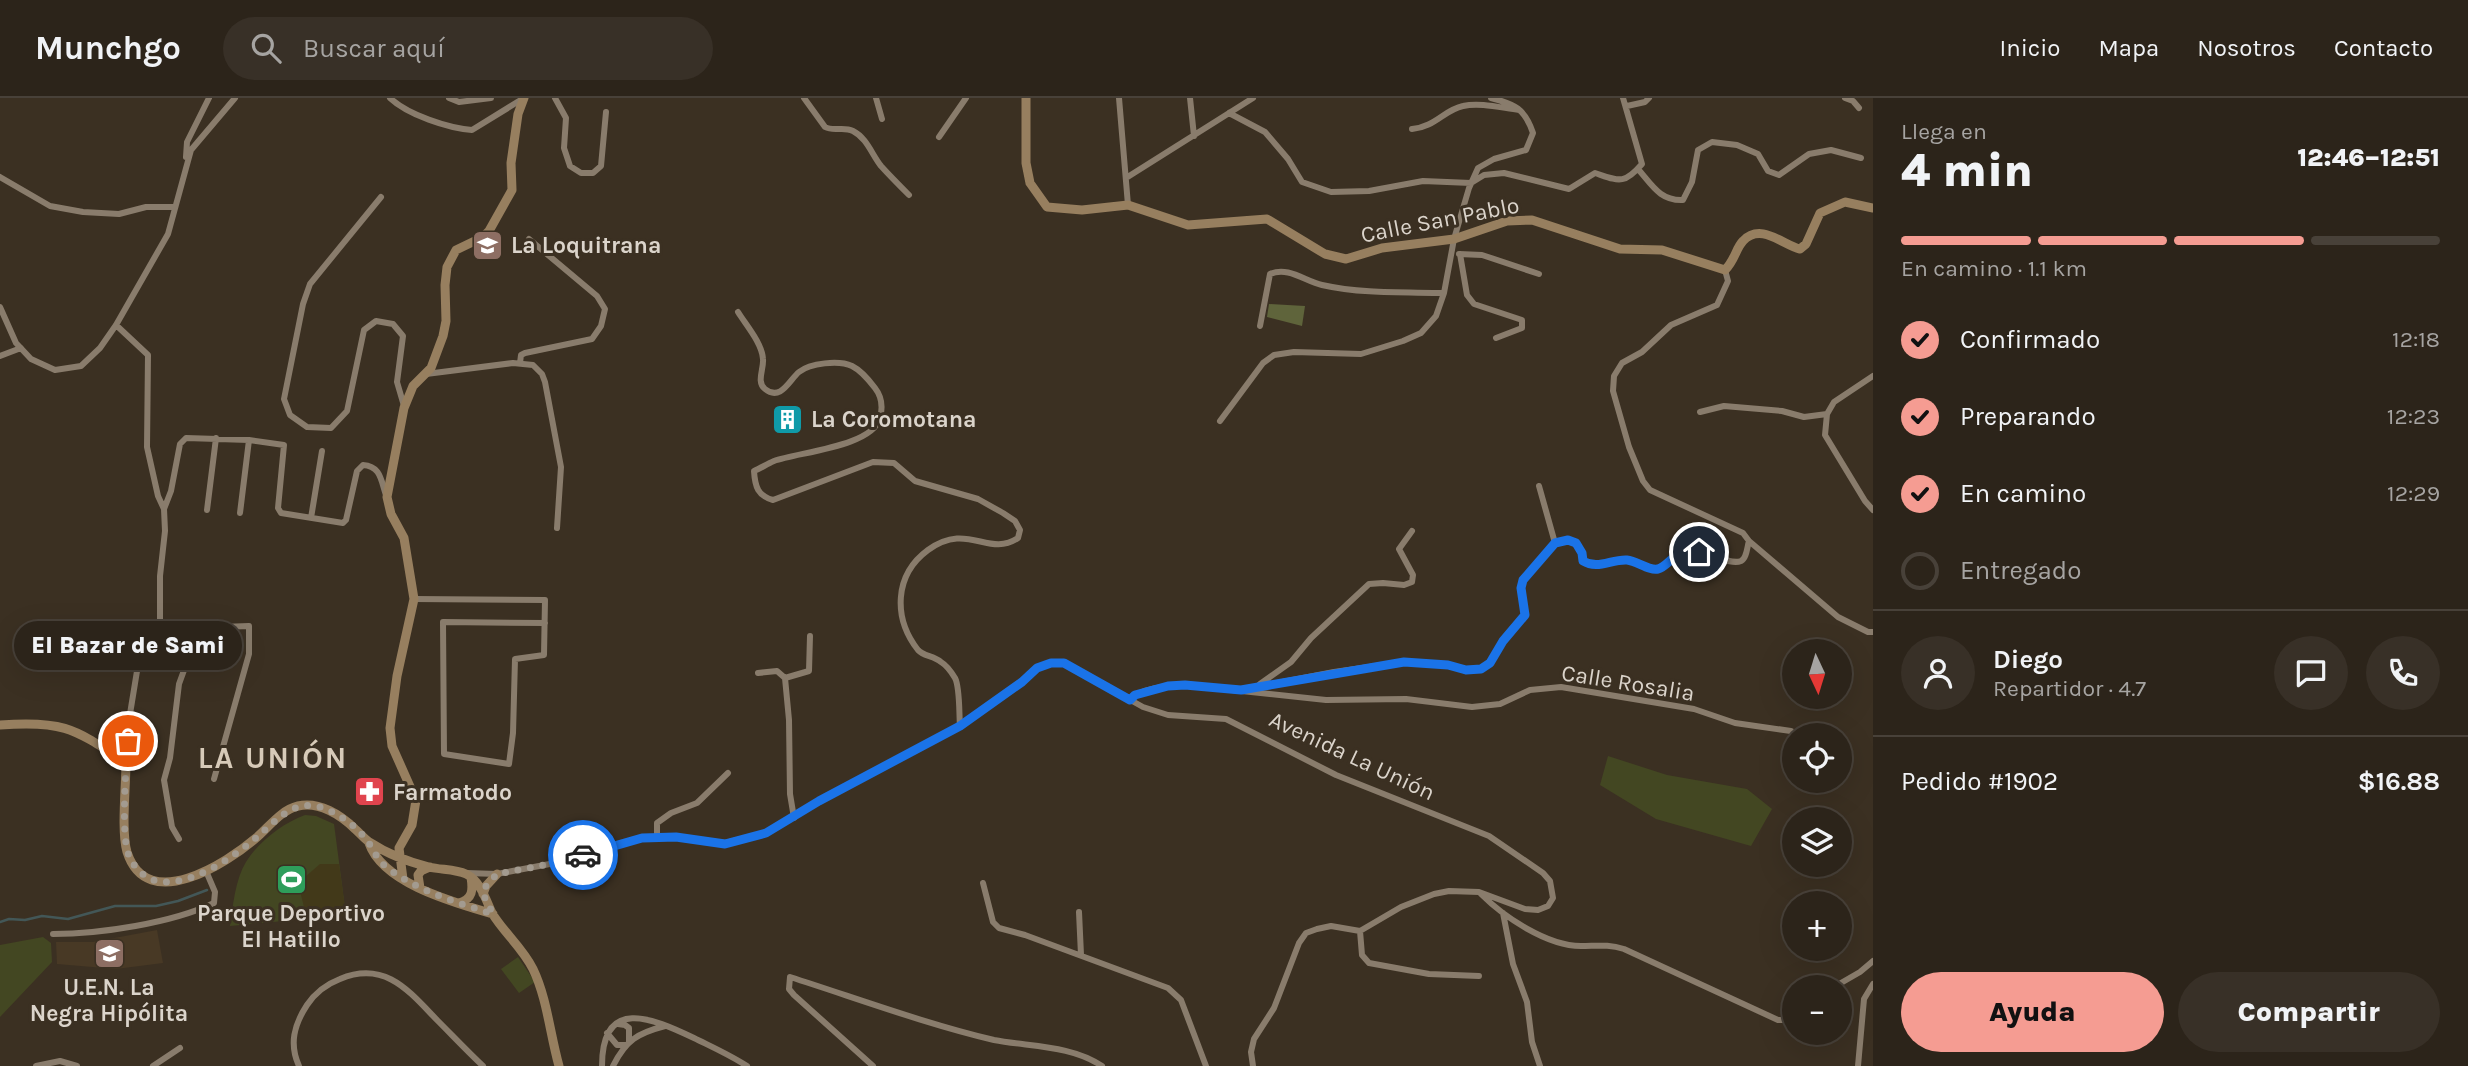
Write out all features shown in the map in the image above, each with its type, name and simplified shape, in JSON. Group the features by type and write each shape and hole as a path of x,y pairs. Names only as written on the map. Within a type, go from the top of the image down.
{"street":[{"path":"186,163 187,142 209,98"},
{"path":"0,307 21,348 32,359 55,370 81,366 100,348 117,325 168,234 191,150 235,98"},
{"path":"390,98 413,113 472,130 524,98"},
{"path":"449,98 459,102 491,98"},
{"path":"387,497 404,408 413,386 431,368 443,335 446,321 445,275 451,258 456,250 483,237 489,231 512,190 511,163 518,114 524,98"},
{"path":"555,98 566,118 564,148 570,166 581,173 593,173 601,166 606,111"},
{"path":"804,98 825,127 830,130 845,128 865,141 880,164 909,195"},
{"path":"876,98 882,119"},
{"path":"939,137 966,98"},
{"name":"Calle San Pablo","path":"1026,98 1026,163 1030,184 1047,207 1082,210 1128,205 1188,225 1267,219 1325,254 1346,259 1382,248 1454,239 1507,221 1532,220 1620,249 1662,250 1725,270"},
{"path":"1119,98 1128,205"},
{"path":"1190,98 1194,136"},
{"path":"1126,178 1253,98"},
{"path":"1220,421 1263,363 1274,355 1294,352 1361,354 1421,333 1436,316 1444,293 1450,253 1478,168 1494,159 1526,150 1533,134 1529,121 1513,103 1491,98"},
{"path":"1229,113 1265,132 1303,182 1331,192 1370,191 1423,181 1471,183 1484,175 1504,173 1569,189 1595,173 1617,180 1631,178 1642,164 1623,98"},
{"path":"1627,106 1645,102 1649,98"},
{"path":"1845,98 1853,101 1859,108"},
{"path":"1412,129 1426,128 1460,107 1473,105 1519,110"},
{"path":"1638,169 1660,194 1671,200 1683,200 1692,182 1698,150 1712,142 1737,145 1758,154 1768,171 1779,175 1809,154 1831,150 1861,158"},
{"path":"0,177 50,206 83,212 120,215 146,207 174,207"},
{"path":"381,197 310,284 303,304 284,398 289,415 307,427 331,428 347,411 364,330 376,321 393,324 403,336 397,383 404,408"},
{"path":"1873,208 1845,202 1821,213 1806,244 1800,249 1789,246 1774,235 1756,234 1743,241 1733,262 1725,270 1728,281 1717,305 1671,325 1642,352 1622,363 1614,376 1613,391 1629,447 1643,481 1650,490 1742,533 1838,617 1873,632"},
{"path":"520,363 521,355 525,353 592,339 601,326 605,309 597,296 529,239"},
{"path":"1450,253 1482,255 1539,274"},
{"path":"1460,254 1467,295 1474,303 1522,320 1522,328 1496,338"},
{"path":"1260,326 1270,274 1276,271 1287,272 1319,285 1355,291 1444,293"},
{"path":"737,312 763,358 761,382 765,389 774,393 785,389 799,372 813,366 838,363 852,366 868,379 879,393 883,406 880,422 868,432 822,451 775,461 754,471 755,486 764,497 774,500 873,462 894,463 915,481 978,499 1009,517 1020,530 1018,538 1008,545 998,546 971,538 951,538 928,550 912,566 900,597 901,617 919,652 941,661 957,680 960,726"},
{"path":"0,725 40,723 61,726 87,737 126,762 129,720 138,665 160,619 160,576 165,531 164,509 158,496 147,447 148,355 117,325"},
{"path":"0,356 21,348"},
{"path":"426,373 520,363 533,365 542,374 562,467 557,528"},
{"path":"1873,376 1834,402 1828,414 1825,435 1873,510"},
{"path":"1700,412 1724,406 1782,411 1804,417 1828,414"},
{"path":"164,509 171,491 181,440 216,438 284,445 278,511 339,523 346,520 357,471 363,465 372,465 378,471 391,514 404,538 414,599 397,676 390,728 392,746 416,800 415,817 399,848 402,879"},
{"path":"206,510 216,438"},
{"path":"240,513 249,440"},
{"path":"311,518 322,451"},
{"path":"1539,486 1555,543"},
{"path":"1256,686 1291,662 1311,638 1369,584 1404,585 1412,582 1413,575 1399,549 1412,531"},
{"path":"1241,690 1404,662 1448,665 1466,670 1481,669 1490,663 1503,641 1525,615 1521,588 1523,580 1555,543 1568,540 1576,543 1583,561 1588,564 1600,565 1625,560 1653,570 1662,568 1682,554 1699,552 1734,562 1741,561 1745,557 1749,541"},
{"path":"414,599 545,600 544,655 515,659 513,733 509,764 444,754 443,622 544,623"},
{"path":"158,625 194,628 249,625 249,654 214,779"},
{"path":"179,839 169,815 164,780 170,758 177,697 195,640 194,628"},
{"path":"785,678 809,670 810,636"},
{"name":"Avenida La Unión","path":"369,843 399,858 468,875 497,874 555,863 609,846 657,836 725,844 766,833 819,801 960,726 1022,682 1037,668 1051,663 1064,663 1143,707 1168,715 1226,719 1336,775 1489,835 1543,873 1550,881 1553,898 1548,906 1538,909 1525,909 1479,892 1449,891 1401,907 1360,931"},
{"path":"758,673 777,671 785,678 794,818"},
{"name":"Calle Rosalia","path":"1130,700 1135,695 1168,686 1185,685 1326,700 1406,699 1472,707 1500,704 1531,690 1561,687 1694,709 1735,723 1782,730"},
{"name":"Avenida La Unión","path":"126,762 125,838 133,863 148,878 162,882 185,880 228,859 287,811 296,807 317,806 334,813 354,827 369,843 377,859 402,879 493,914"},
{"path":"657,836 657,822 662,817 697,803 728,773"},
{"path":"420,888 418,875 430,867"},
{"path":"53,934 127,928 201,909 214,903 215,892 206,871"},
{"path":"483,894 486,886 497,874"},
{"path":"468,875 483,894 493,914 524,954 536,977 559,1066"},
{"path":"459,903 465,901 473,891 468,875"},
{"path":"983,883 993,922 999,928 1025,935 1168,988 1181,1000 1206,1066"},
{"path":"1479,892 1520,925 1567,945 1612,945 1624,948 1782,1020"},
{"path":"1079,912 1081,956"},
{"path":"1503,913 1513,964 1527,1003 1532,1042 1540,1066"},
{"path":"1253,1066 1251,1052 1254,1039 1274,1008 1299,943 1306,933 1331,926 1360,931 1362,955 1369,963 1429,974 1479,976"},
{"path":"1852,977 1873,961"},
{"path":"299,1066 294,1053 293,1038 296,1025 309,1002 327,985 349,975 362,973 373,973 397,982 483,1066"},
{"path":"873,1066 794,995 789,989 790,977 996,1040 1045,1046 1094,1060 1102,1066"},
{"path":"1858,1066 1864,999 1873,984"},
{"path":"602,1066 607,1033 622,1020 642,1017 667,1025 747,1066"},
{"path":"615,1024 629,1028 628,1043"},
{"path":"613,1066 628,1043 643,1032 667,1025"},
{"path":"607,1033 617,1045 628,1043"},
{"path":"153,1066 180,1048"},
{"path":"36,1066 60,1060 77,1066"}],"shaded area":[{"name":"U.E.N. La Negra Hipólita","path":"157,930 163,963 116,969 57,964 56,942 93,942"}],"green space":[{"path":"1269,304 1305,306 1302,326 1267,317"},
{"path":"1608,756 1667,775 1747,789 1772,809 1751,846 1656,819 1600,785"},
{"name":"Parque Deportivo El Hatillo","path":"305,815 316,816 334,824 346,915 230,926 237,885 246,862 257,847 272,834"},
{"path":"43,937 51,943 52,962 0,1017 0,945"},
{"path":"518,957 535,982 519,993 501,969"}],"sand":[{"path":"320,864 339,864 346,915 307,919 298,883"}],"waterway":[{"path":"0,922 42,916 68,919 115,906 156,906 207,890"}],"way so far":[{"path":"128,741 126,846 133,863 148,878 154,880 178,881 206,871 228,859 287,811 306,805 326,809 354,827 369,843 377,859 402,879 446,899 493,914 483,894 486,886 497,874 583,855"}],"place":[{"name":"La Loquitrana","path":"488,245"},
{"name":"La Coromotana","path":"788,419"},
{"name":"El Bazar de Sami","path":"128,741"},
{"name":"Farmatodo","path":"370,792"},
{"name":"Parque Deportivo El Hatillo","path":"291,879"},
{"name":"U.E.N. La Negra Hipólita","path":"109,953"}],"district":[{"name":"LA UNIÓN","path":"273,758"}],"route":[{"path":"583,855 609,846 657,836 725,844 766,833 902,755 960,726 1022,682 1037,668 1051,663 1064,663 1130,700 1135,695 1168,686 1241,690 1310,676 1404,662 1448,665 1466,670 1481,669 1490,663 1494,653 1525,615 1521,588 1523,580 1555,543 1568,540 1576,543 1583,561 1588,564 1600,565 1625,560 1653,570 1662,568 1682,554 1699,552"}]}
